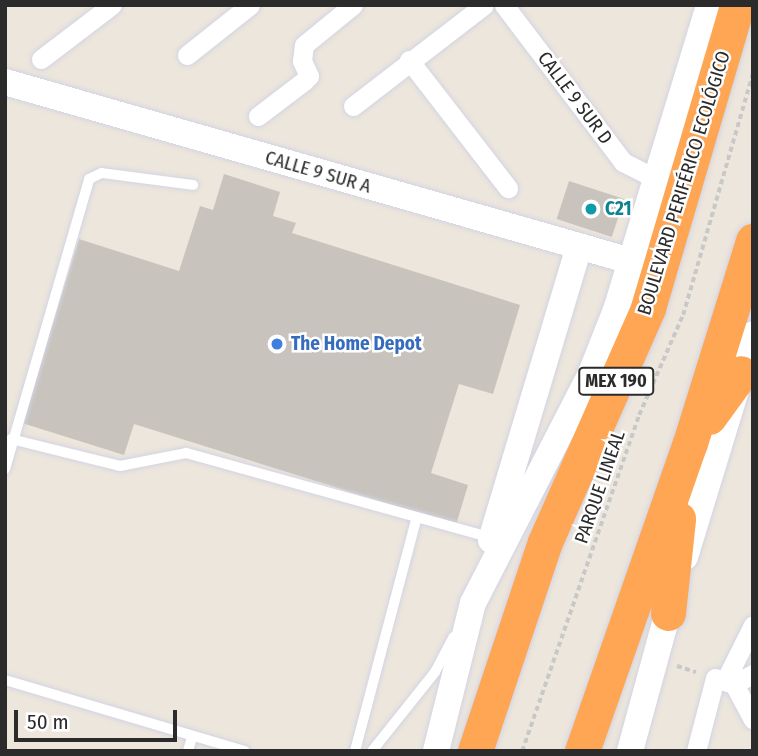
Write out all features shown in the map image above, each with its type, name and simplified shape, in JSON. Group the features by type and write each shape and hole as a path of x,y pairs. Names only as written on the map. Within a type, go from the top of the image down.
{"highway":[{"name":"BOULEVARD PERIFÉRICO ECOLÓGICO","path":"475,751 545,542 648,308 737,5"},
{"path":"582,751 687,451 753,241"},
{"path":"668,613 687,451 741,373"}],"street":[{"path":"41,59 112,5"},
{"path":"187,55 250,5"},
{"path":"353,106 409,60 484,5"},
{"name":"CALLE 9 SUR D","path":"504,5 623,162 656,179"},
{"name":"BOULEVARD PERIFÉRICO ECOLÓGICO","path":"436,751 473,603 591,373 631,261 709,5"},
{"path":"258,116 309,76 302,61 304,45 350,7"},
{"path":"409,60 508,188"},
{"name":"CALLE 9 SUR A","path":"5,82 631,261"},
{"path":"473,603 579,247"},
{"path":"630,751 668,613 753,334"},
{"path":"696,751 725,680 753,625"},
{"path":"725,680 753,674"},
{"path":"725,680 753,719"}],"lane":[{"path":"5,467 89,179 102,173 193,185"},
{"path":"11,439 120,466 186,453 416,520 492,538"},
{"path":"355,751 416,520"},
{"path":"372,751 435,672 473,603"},
{"path":"5,680 245,751"},
{"path":"188,751 192,737"}],"path":[{"name":"PARQUE LINEAL","path":"522,751 639,415 683,315 753,72"},
{"path":"655,660 725,680"}],"building":[{"name":"The Home Depot","path":"224,174 280,192 273,216 296,223 292,233 520,305 493,394 459,384 431,473 468,485 456,525 134,424 124,455 22,423 79,239 179,271 200,206 213,210"},
{"name":"C21","path":"569,181 624,199 612,237 557,219"}],"place":[{"name":"C21","path":"591,209"},
{"name":"The Home Depot","path":"277,344"}]}
